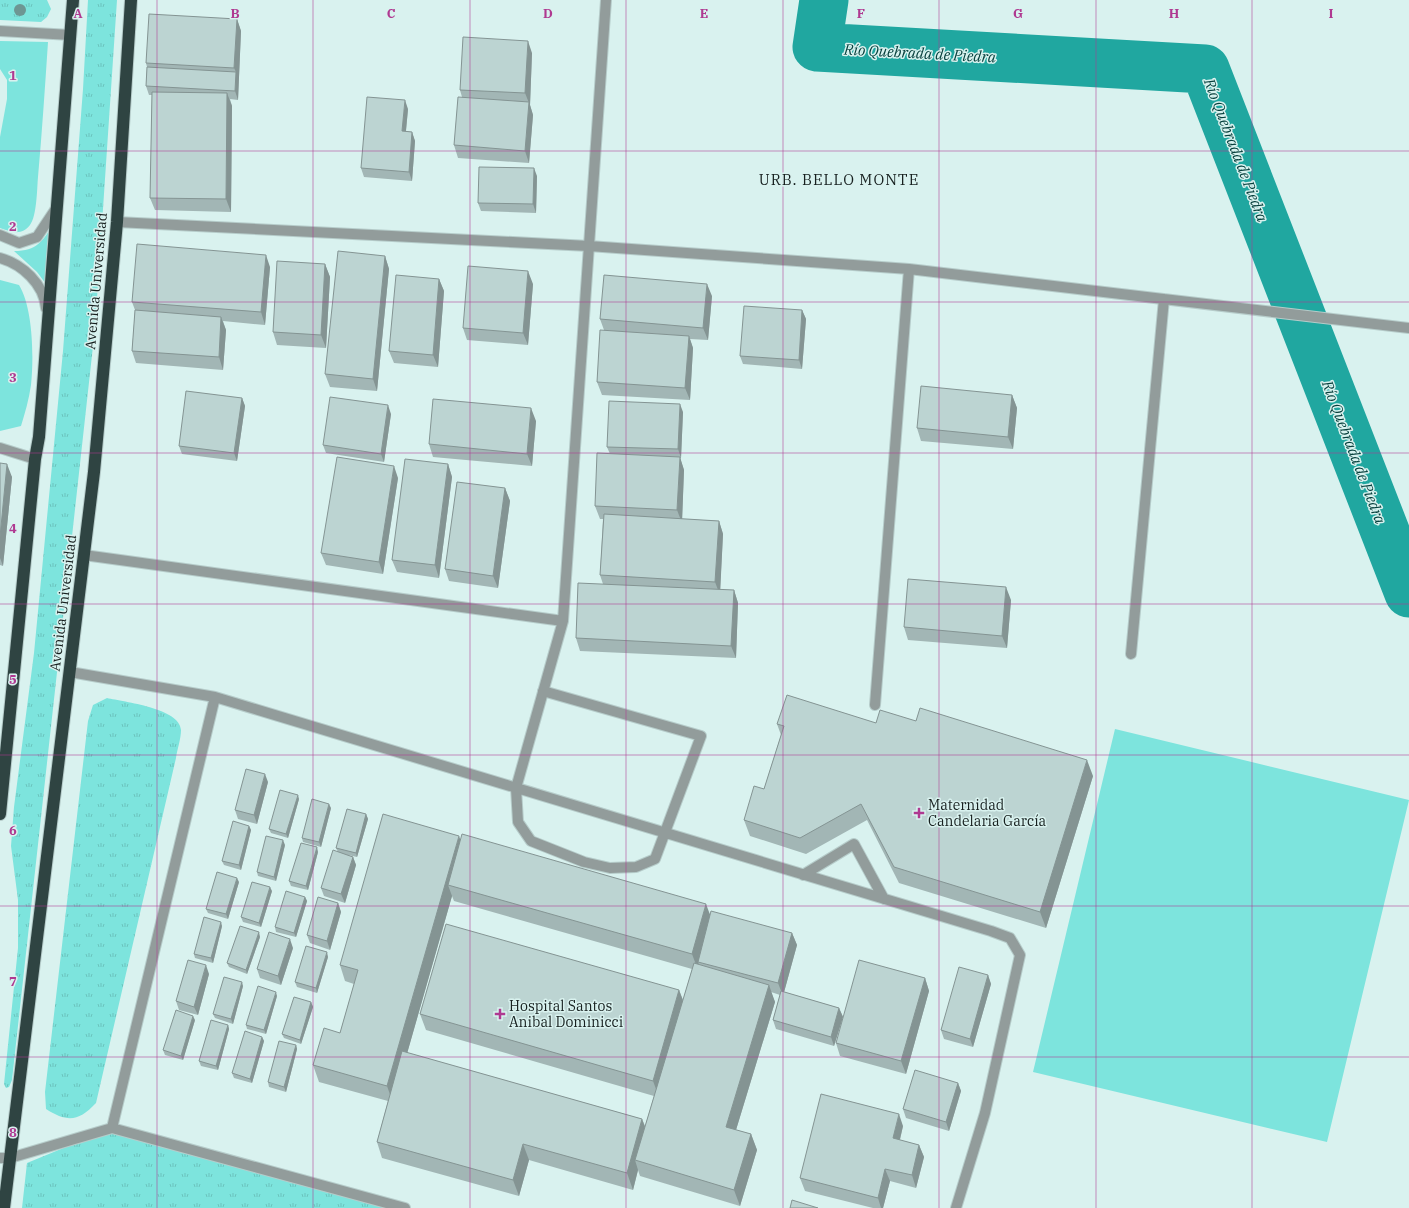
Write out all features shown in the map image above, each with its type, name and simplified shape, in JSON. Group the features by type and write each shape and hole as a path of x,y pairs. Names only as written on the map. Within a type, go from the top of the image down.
{"highway":[{"path":"0,814 35,459 39,437 73,0"},
{"name":"Avenida Universidad","path":"4,1208 5,1158 70,672 94,472 116,222 131,0"}],"street":[{"path":"543,691 701,736 655,859 636,867 610,868 584,862 531,841 518,822 516,788 543,691 563,621 606,0"},
{"path":"0,31 70,35"},
{"path":"0,235 19,243 37,237 57,206"},
{"path":"116,222 589,246 909,269 1409,328"},
{"path":"0,258 11,261 30,275 45,297 48,324"},
{"path":"875,705 909,269"},
{"path":"1131,654 1164,299"},
{"path":"0,448 35,459"},
{"path":"84,555 563,621"},
{"path":"70,672 215,697 1010,938 1020,955 985,1113 956,1208"},
{"path":"112,1128 215,697"},
{"path":"803,875 854,844 884,899"},
{"path":"5,1158 112,1128 405,1208"}],"green space":[{"path":"0,0 47,0 51,9 47,17 41,22 0,20"},
{"path":"88,0 117,0 95,328 12,1080 9,1087 6,1088 4,1084 18,948 18,900 11,846 14,807 34,653 63,351 83,89"},
{"path":"0,41 48,42 35,209 30,225 20,232 12,232 0,228 0,137 7,99 7,80 0,69"},
{"path":"54,223 49,288 37,272 14,251 22,251 34,247 43,240"},
{"path":"0,280 19,285 24,295 30,319 32,374 27,406 21,426 0,431"},
{"path":"107,698 138,704 162,711 178,722 181,733 96,1103 84,1114 73,1118 67,1118 54,1114 46,1109 45,1092 88,721 93,705"},
{"path":"1115,729 1409,800 1327,1142 1033,1072"},
{"path":"112,1128 390,1208 22,1208 27,1163"}],"building":[{"path":"149,14 237,19 234,68 146,63"},
{"path":"463,37 528,41 525,93 460,90"},
{"path":"147,67 236,72 235,91 146,86"},
{"path":"152,92 227,93 226,199 150,198"},
{"path":"367,97 405,100 402,131 412,132 409,172 361,168"},
{"path":"458,97 529,102 525,151 454,145"},
{"path":"479,167 534,168 533,204 478,203"},
{"path":"137,244 266,255 261,312 132,302"},
{"path":"338,251 385,256 373,379 325,374"},
{"path":"277,261 325,264 321,335 273,332"},
{"path":"468,266 528,271 523,333 463,328"},
{"path":"396,275 439,279 433,355 389,351"},
{"path":"604,275 707,284 703,328 600,319"},
{"path":"744,306 802,310 799,360 740,356"},
{"path":"135,310 221,317 219,357 132,351"},
{"path":"600,330 689,336 685,388 597,382"},
{"path":"921,386 1012,395 1008,437 917,428"},
{"path":"186,391 242,398 234,453 179,446"},
{"path":"330,397 388,405 381,454 323,445"},
{"path":"433,399 531,408 527,454 429,444"},
{"path":"609,401 680,404 678,449 607,447"},
{"path":"597,453 680,457 677,510 595,506"},
{"path":"337,457 394,466 379,562 321,553"},
{"path":"405,459 448,464 435,565 392,560"},
{"path":"0,463 7,464 0,537"},
{"path":"457,482 505,488 493,576 445,569"},
{"path":"604,514 719,521 715,582 600,575"},
{"path":"908,579 1006,587 1002,636 904,627"},
{"path":"578,583 734,590 731,646 576,638"},
{"name":"Maternidad Candelaria García","path":"787,695 876,723 880,710 916,721 920,708 1087,760 1040,912 894,867 861,804 800,838 744,820 754,786 764,789 784,726 777,724"},
{"path":"246,769 265,774 254,815 235,810"},
{"path":"280,790 298,795 286,834 269,829"},
{"path":"312,799 329,804 319,842 302,838"},
{"path":"347,809 366,814 356,853 336,848"},
{"path":"383,814 459,836 387,1086 313,1065 324,1028 340,1033 358,970 340,965"},
{"path":"233,821 249,826 239,865 222,861"},
{"path":"462,834 706,904 692,954 448,885"},
{"path":"266,836 283,840 274,877 257,872"},
{"path":"301,843 317,847 306,886 289,881"},
{"path":"333,850 353,857 341,894 321,888"},
{"path":"217,872 237,878 226,914 206,909"},
{"path":"252,882 270,887 259,923 241,917"},
{"path":"286,891 305,897 294,933 275,927"},
{"path":"318,897 338,903 327,941 307,935"},
{"path":"711,911 792,933 778,983 698,962"},
{"path":"204,917 221,922 211,958 194,954"},
{"path":"446,924 679,990 653,1081 420,1014"},
{"path":"240,926 259,932 246,970 227,963"},
{"path":"269,932 290,939 278,976 257,969"},
{"path":"306,946 327,952 316,988 295,982"},
{"path":"188,960 206,965 194,1007 176,1001"},
{"path":"859,960 925,978 901,1061 836,1043"},
{"path":"694,963 769,985 726,1127 751,1134 734,1190 635,1160"},
{"path":"959,967 988,975 970,1039 941,1030"},
{"path":"224,977 242,982 231,1019 213,1014"},
{"path":"258,986 276,992 264,1030 246,1025"},
{"path":"781,991 839,1008 831,1037 773,1020"},
{"path":"294,997 311,1002 300,1040 282,1034"},
{"path":"176,1010 193,1016 181,1056 163,1050"},
{"path":"211,1020 228,1025 216,1066 199,1061"},
{"path":"245,1031 262,1037 250,1079 232,1073"},
{"path":"279,1041 296,1045 284,1087 268,1082"},
{"path":"402,1051 642,1119 627,1173 523,1144 513,1180 377,1142"},
{"path":"915,1070 958,1083 946,1122 903,1109"},
{"path":"821,1094 899,1114 893,1138 919,1145 912,1175 885,1169 878,1198 800,1178"},
{"path":"792,1200 818,1208 790,1208"}],"waterway":[{"name":"Río Quebrada de Piedra","path":"824,0 817,47 1205,69 1409,593"}],"place":[{"name":"Maternidad Candelaria García","path":"919,813"},
{"name":"Hospital Santos Anibal Dominicci","path":"500,1014"}],"district":[{"name":"URB. BELLO MONTE","path":"839,179"}]}
